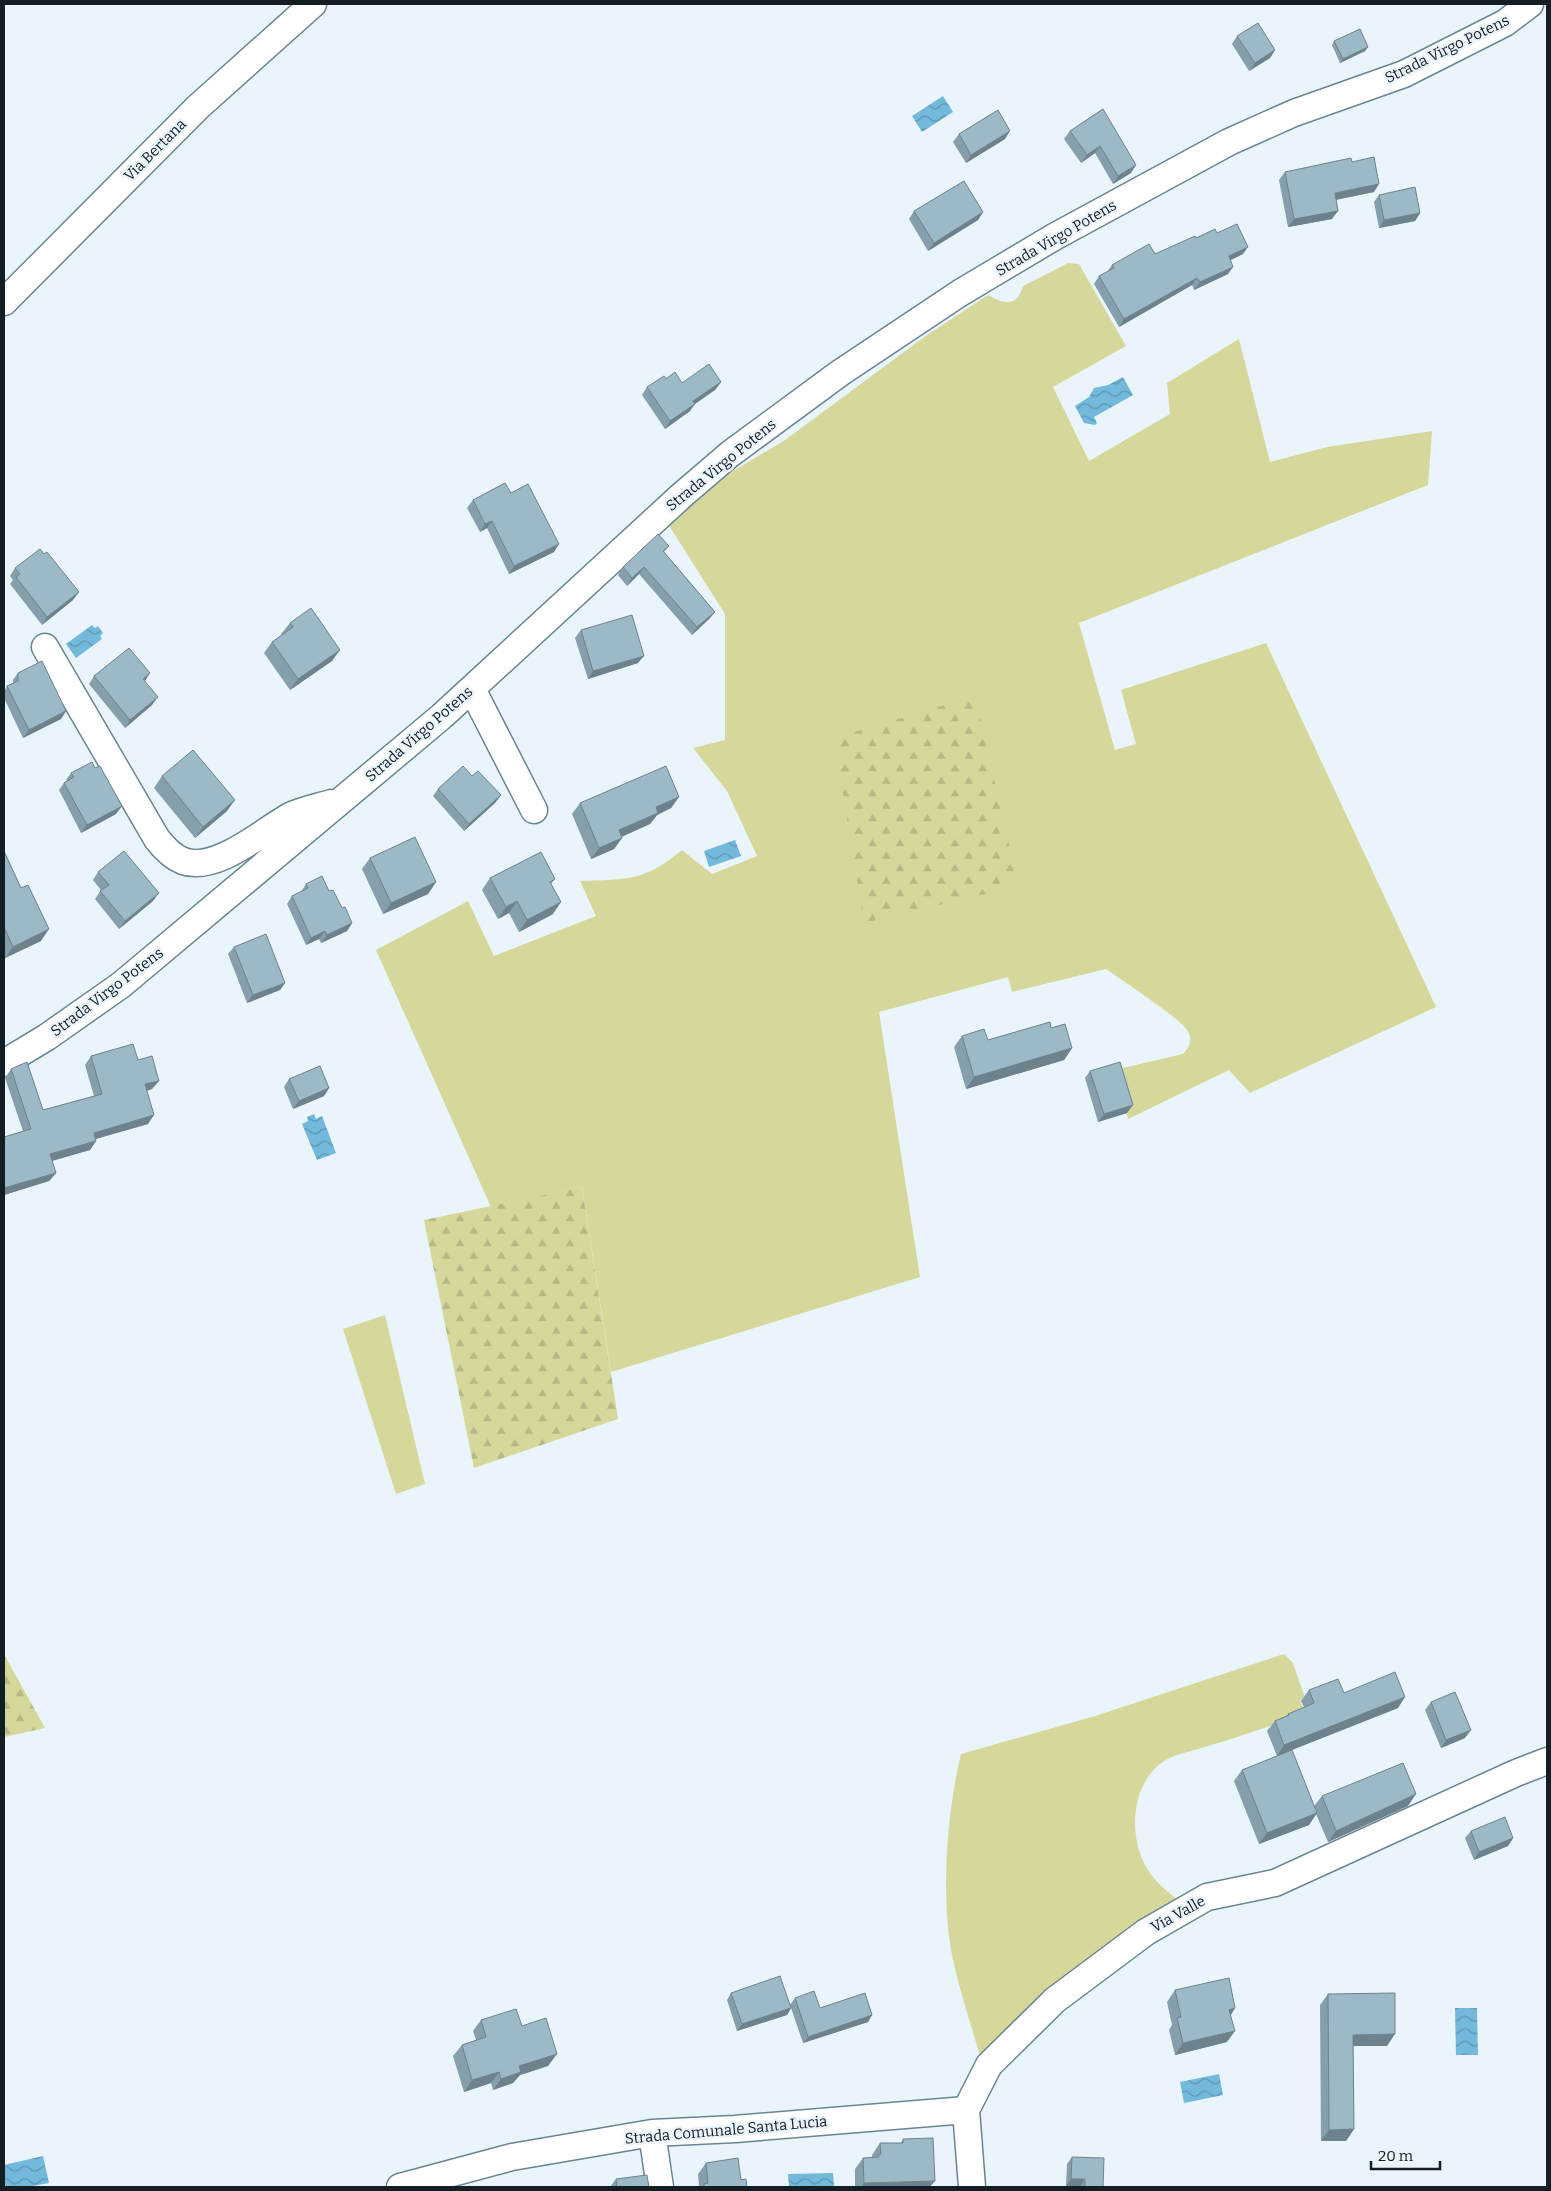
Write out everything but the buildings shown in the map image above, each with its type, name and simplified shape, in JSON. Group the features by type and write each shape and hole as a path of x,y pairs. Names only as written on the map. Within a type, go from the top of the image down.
{"street":[{"name":"Via Bertana","path":"4,302 198,107 313,4"},
{"name":"Strada Virgo Potens","path":"4,1063 47,1037 121,985 472,689 681,496 730,454 840,373 960,293 1054,237 1229,142 1294,113 1404,74 1505,23 1530,4"},
{"path":"45,647 157,839 165,849 184,861 202,863 225,856 292,815 342,800"},
{"path":"472,689 534,810"},
{"name":"Via Valle","path":"966,2110 989,2065 1055,2000 1146,1932 1207,1897 1275,1883 1516,1772 1547,1761"},
{"path":"966,2110 972,2187"},
{"name":"Strada Comunale Santa Lucia","path":"400,2187 512,2157 652,2133 735,2129 966,2110"},
{"path":"652,2133 660,2187"}],"green space":[{"path":"1068,263 1079,264 1126,346 1053,387 1089,461 1170,414 1167,383 1239,339 1270,462 1327,447 1432,431 1428,485 1079,623 1115,750 1136,744 1121,690 1266,643 1436,1007 1250,1093 1229,1070 1128,1119 1114,1070 1183,1054 1189,1046 1190,1037 1187,1030 1174,1017 1106,969 1012,992 1008,977 879,1012 920,1277 611,1372 582,1187 491,1207 376,950 468,901 494,956 596,916 580,881 634,877 657,868 682,850 712,874 757,856 727,791 693,748 725,740 725,614 668,524 733,471 785,440 927,335 988,295 1005,302 1014,301 1023,286"},
{"path":"975,696 1018,883 985,894 864,923 834,738"},
{"path":"582,1187 618,1419 474,1468 424,1220"},
{"path":"385,1315 425,1484 396,1494 343,1329"},
{"path":"1284,1654 1293,1663 1305,1698 1300,1700 1305,1713 1247,1734 1169,1758 1152,1772 1143,1785 1135,1816 1139,1849 1153,1877 1181,1903 980,2056 951,1950 946,1903 949,1826 961,1754 1095,1716"},
{"path":"5,1656 45,1728 4,1737"}],"water":[{"path":"943,96 953,112 922,132 912,116"},
{"path":"1123,377 1133,395 1094,417 1097,423 1095,425 1084,423 1075,406 1089,397 1094,388 1108,385"},
{"path":"92,625 95,628 98,626 103,633 100,636 102,639 76,658 66,644"},
{"path":"735,840 741,856 709,867 704,851"},
{"path":"314,1114 316,1119 322,1116 336,1153 317,1160 302,1124 308,1121 307,1117"},
{"path":"1455,2008 1477,2008 1478,2055 1456,2055"},
{"path":"1219,2074 1223,2095 1184,2103 1180,2082"},
{"path":"43,2156 49,2183 28,2187 4,2187 4,2165"},
{"path":"833,2173 834,2187 789,2187 788,2174"}]}
